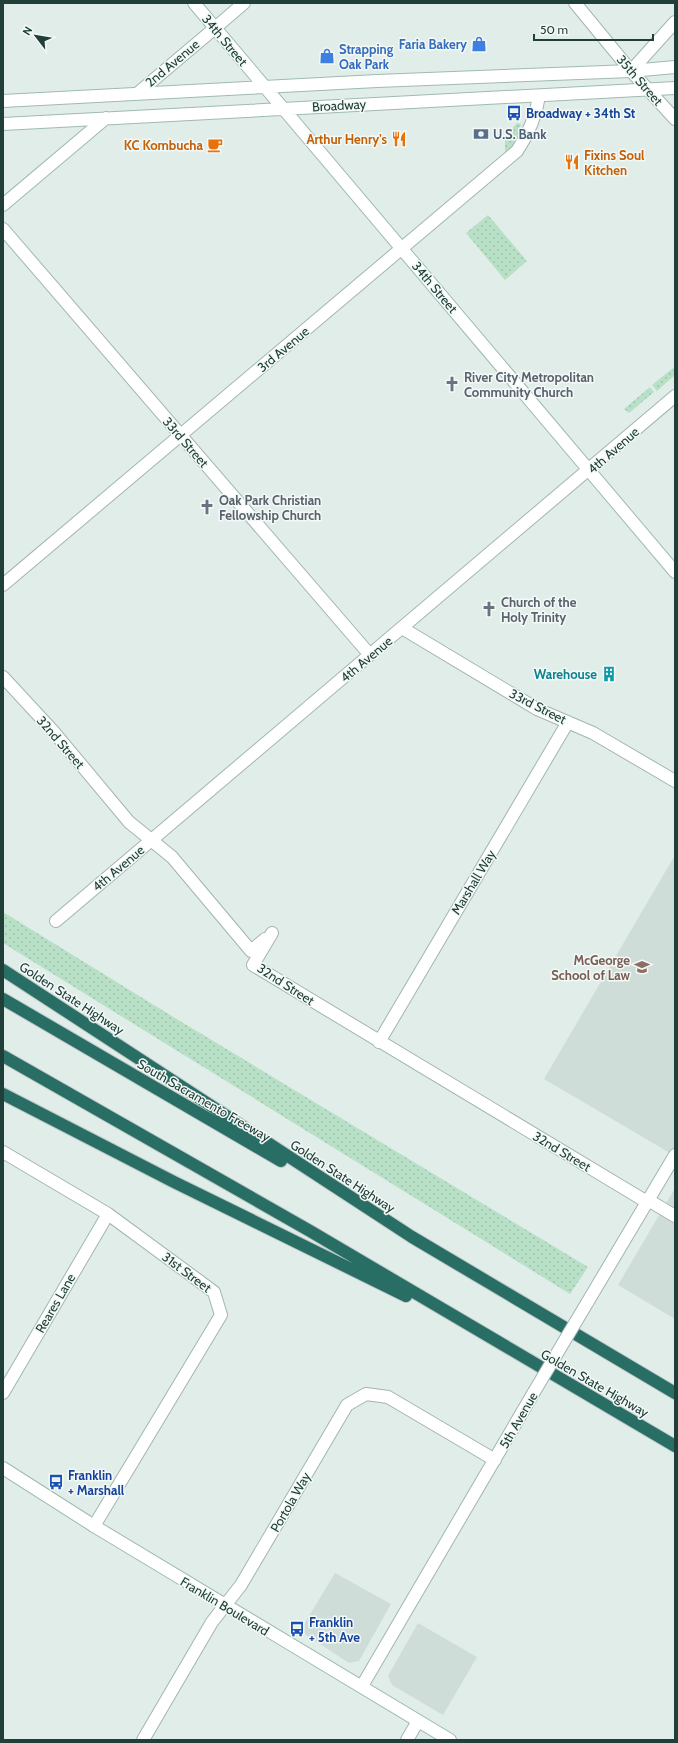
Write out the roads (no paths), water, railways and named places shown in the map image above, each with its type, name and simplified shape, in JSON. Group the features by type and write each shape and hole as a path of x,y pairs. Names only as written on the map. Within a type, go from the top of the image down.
{"highway":[{"name":"Golden State Highway","path":"3,970 412,1237 675,1393"},
{"name":"South Sacramento Freeway","path":"3,998 412,1237"},
{"name":"Golden State Highway","path":"3,1056 310,1231 675,1446"},
{"path":"3,1094 174,1182 490,1338"}],"street":[{"name":"34th Street","path":"194,3 264,88 402,248 675,572"},
{"name":"2nd Avenue","path":"138,93 244,3"},
{"name":"35th Street","path":"575,3 631,71 675,119"},
{"path":"631,71 675,22"},
{"name":"Broadway","path":"3,101 507,75 631,71 675,67"},
{"name":"Broadway","path":"3,124 675,88"},
{"name":"3rd Avenue","path":"3,585 517,151 529,132 537,111 539,96"},
{"path":"3,205 106,118"},
{"name":"33rd Street","path":"3,229 370,655"},
{"name":"4th Avenue","path":"56,921 589,471 675,396"},
{"name":"33rd Street","path":"402,628 538,709 593,733 675,781"},
{"name":"32nd Street","path":"3,678 53,732 129,822 172,857 250,951 272,933 253,965 379,1042 647,1201 675,1216"},
{"name":"Marshall Way","path":"379,1042 568,722"},
{"name":"31st Street","path":"3,1152 108,1214 214,1292 221,1316 94,1526"},
{"name":"5th Avenue","path":"362,1686 675,1155"},
{"name":"Reares Lane","path":"3,1393 108,1214"},
{"name":"Portola Way","path":"143,1740 212,1622 241,1585 347,1406 366,1394 388,1397 495,1460"},
{"name":"Franklin Boulevard","path":"3,1468 94,1526 321,1664 362,1686 418,1721 432,1736 450,1740"},
{"path":"407,1740 418,1721"}],"place":[{"name":"Faria Bakery","path":"479,44"},
{"name":"Strapping Oak Park","path":"327,56"},
{"name":"Broadway + 34th St","path":"514,113"},
{"name":"U.S. Bank","path":"481,134"},
{"name":"Arthur Henry's","path":"399,139"},
{"name":"KC Kombucha","path":"215,145"},
{"name":"Fixins Soul Kitchen","path":"572,162"},
{"name":"River City Metropolitan Community Church","path":"452,384"},
{"name":"Oak Park Christian Fellowship Church","path":"207,507"},
{"name":"Church of the Holy Trinity","path":"489,609"},
{"name":"Warehouse","path":"609,674"},
{"name":"McGeorge School of Law","path":"642,967"},
{"name":"Franklin + Marshall","path":"56,1482"},
{"name":"Franklin + 5th Ave","path":"297,1629"}]}
